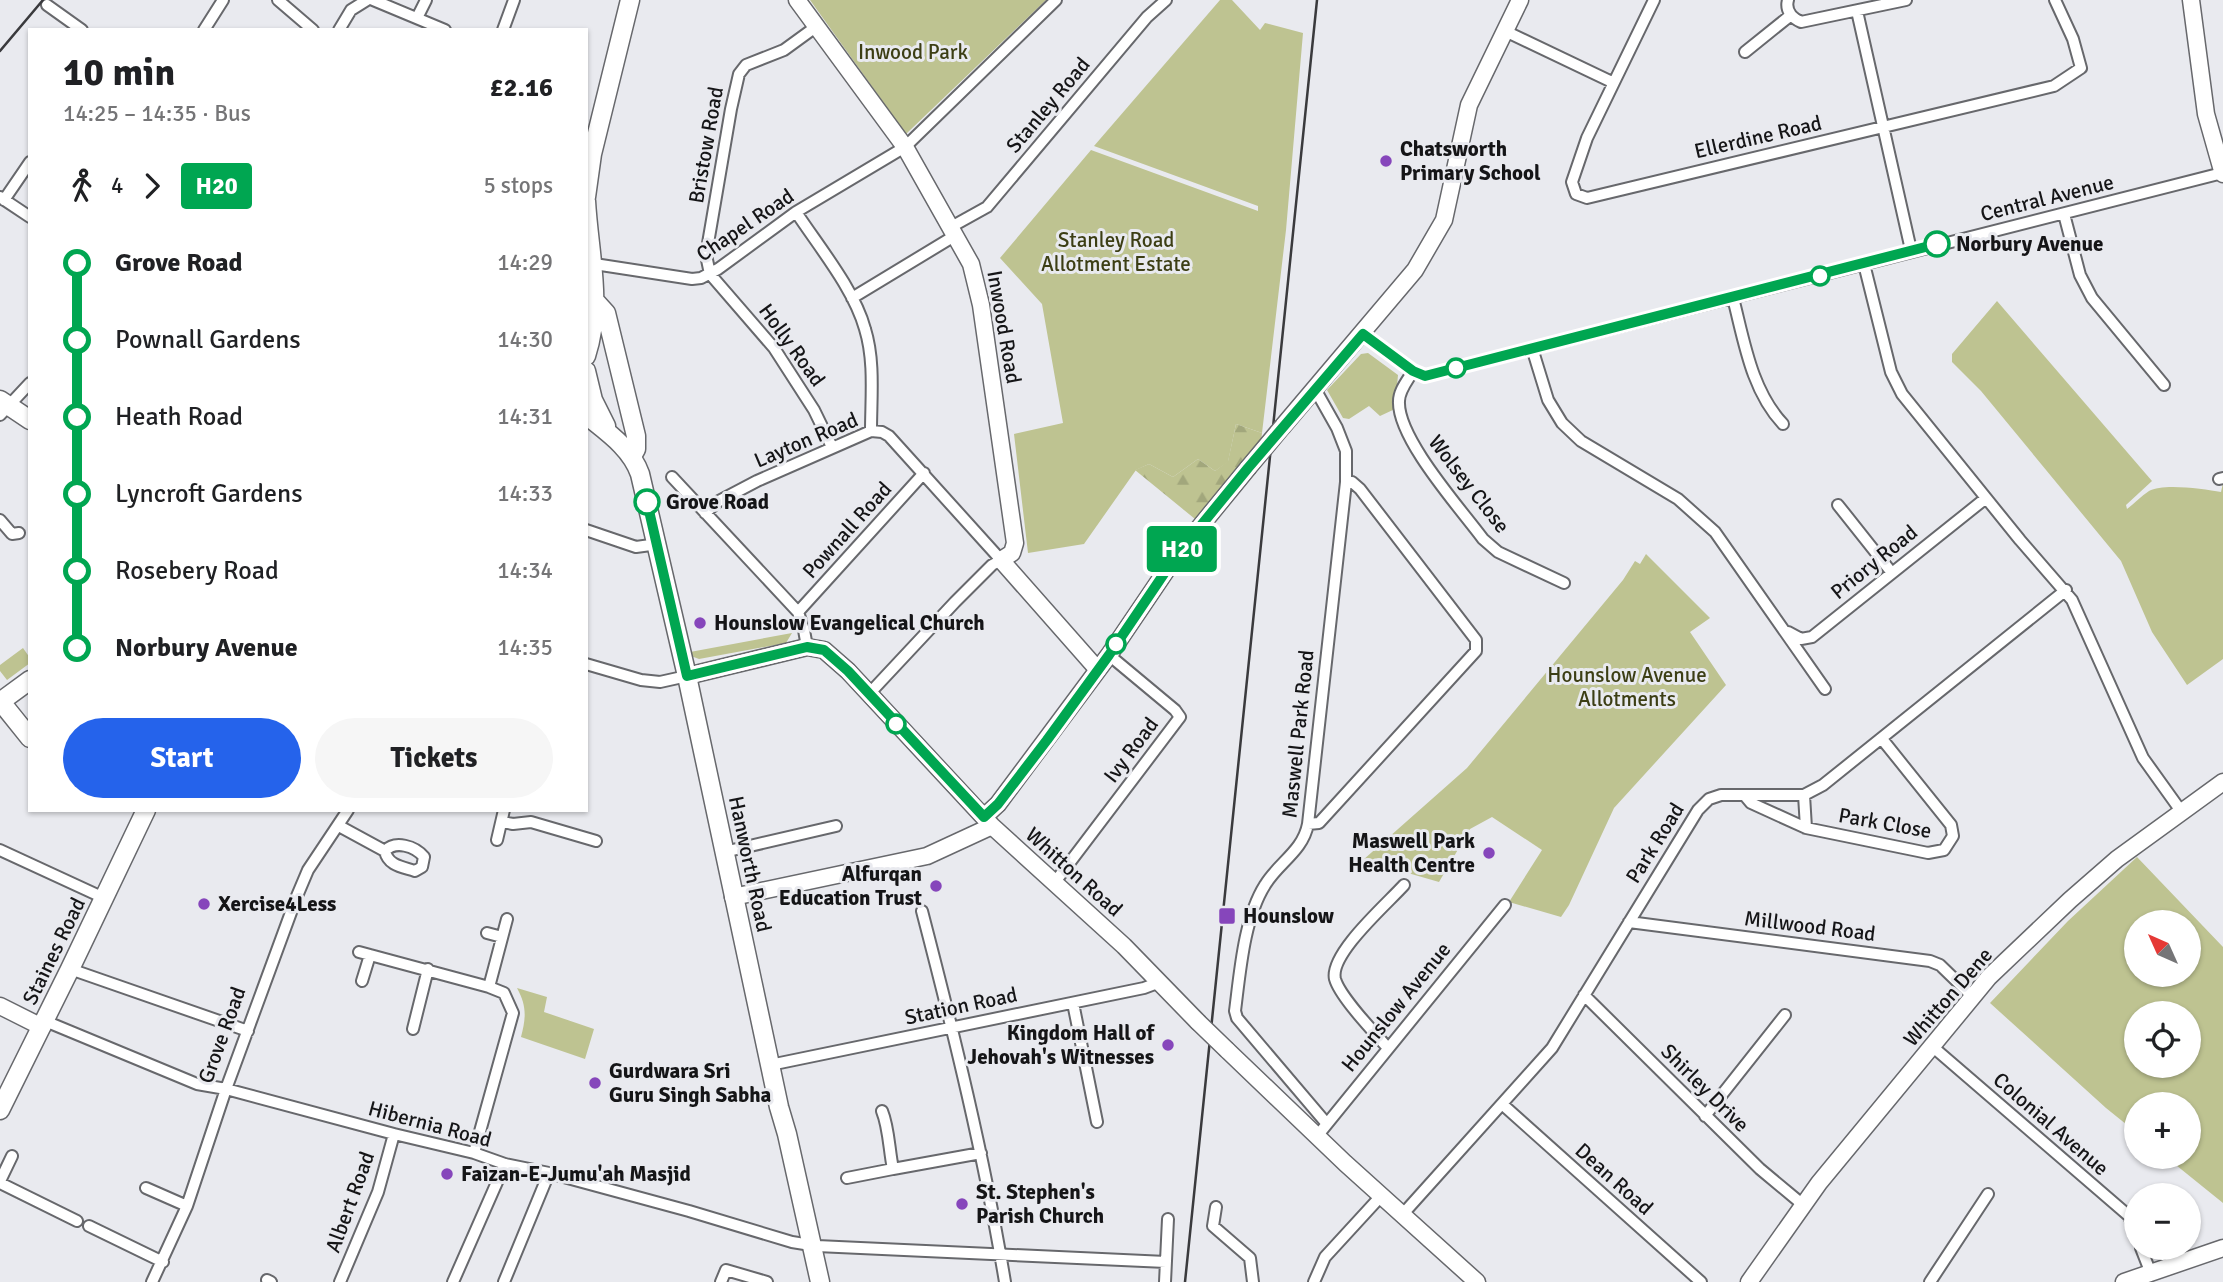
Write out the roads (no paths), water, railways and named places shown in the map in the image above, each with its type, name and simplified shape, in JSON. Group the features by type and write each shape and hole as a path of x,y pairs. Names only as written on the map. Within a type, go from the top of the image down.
{"main road":[{"name":"Hanworth Road","path":"588,184 592,154 630,0"},
{"name":"Hanworth Road","path":"588,242 596,302 606,313 636,436 632,456"},
{"path":"588,350 596,302"},
{"name":"Hanworth Road","path":"588,378 600,427 632,456 640,474 658,544 733,897 820,1282"},
{"path":"3,407 28,419"},
{"path":"588,408 600,427"},
{"path":"28,681 0,702 28,736"},
{"name":"Staines Road","path":"0,1110 145,812"}],"street":[{"path":"205,28 223,0"},
{"path":"278,0 311,28"},
{"path":"340,28 351,10 367,0"},
{"path":"373,0 440,28"},
{"path":"417,18 426,0"},
{"path":"504,28 514,0"},
{"name":"Chapel Road","path":"589,263 692,279 709,274 796,212 905,147 1055,0"},
{"name":"Stanley Road","path":"852,298 987,206 1147,17 1166,0"},
{"path":"733,897 927,856 988,822 998,804 1109,655 1176,556 1415,270 1444,220 1469,105 1520,0"},
{"name":"Ellerdine Road","path":"1654,0 1587,138 1572,182 1576,194 1587,198 2054,86 2081,68 2073,39 2055,0"},
{"path":"1788,0 1787,9 1801,22 1906,0"},
{"path":"2191,0 2206,114 2223,173"},
{"name":"Inwood Road","path":"799,1 905,147 954,231 976,277 1016,543 1012,552 1001,560"},
{"path":"47,5 79,28"},
{"path":"1857,11 1912,250"},
{"path":"1745,52 1791,15"},
{"name":"Bristow Road","path":"709,274 706,255 739,74 746,65 785,50 817,26"},
{"path":"1505,31 1612,82"},
{"path":"28,165 2,198 28,216"},
{"name":"Central Avenue","path":"1413,371 1425,376 2223,173"},
{"path":"796,212 852,298 865,329 870,362 871,431"},
{"path":"2064,214 2080,275 2092,298 2164,385"},
{"path":"1864,264 1891,372 1902,394 2020,540 2066,590 2143,758 2182,811"},
{"name":"Holly Road","path":"709,274 774,348 814,410 832,447"},
{"path":"1732,298 1753,375 1783,424"},
{"path":"1363,334 1413,371"},
{"path":"1532,348 1548,400 1563,424 1581,440 1696,513 1716,531 1825,689"},
{"name":"Wolsey Close","path":"1413,371 1399,398 1399,407 1410,440 1483,539 1498,552 1564,583"},
{"path":"3,407 28,385"},
{"name":"Maswell Park Road","path":"1315,389 1337,428 1346,451 1346,482 1308,824 1302,843 1266,883 1255,903 1235,1011 1237,1018 1323,1130"},
{"name":"Layton Road","path":"705,513 711,506 738,491 832,447 871,431 881,432 889,436 924,472 1001,560"},
{"name":"Pownall Road","path":"798,612 924,472"},
{"path":"588,665 641,680 660,682 807,647 798,612 672,477"},
{"path":"1308,824 1320,823 1476,651 1476,640 1360,489 1352,482 1346,482"},
{"name":"Priory Road","path":"1783,629 1801,639 1812,637 1986,498"},
{"path":"1838,505 1892,573"},
{"path":"0,520 12,534 19,533"},
{"path":"588,531 636,547 658,544"},
{"path":"868,695 955,602 992,565 1001,560 1098,670"},
{"name":"Park Road","path":"1402,1215 1552,1048 1698,810 1709,799 1721,795 1804,795 1823,785 2066,590"},
{"name":"Whitton Road","path":"807,647 824,650 848,671 988,822 1160,982 1268,1092 1323,1130 1381,1196 1476,1282"},
{"name":"Ivy Road","path":"1055,882 1180,717 1109,655"},
{"name":"Park Close","path":"1746,797 1751,803 1806,828 1928,853 1944,850 1953,835 1951,825 1882,739"},
{"name":"Whitton Dene","path":"1749,1282 1802,1204 2000,966 2116,859 2223,782"},
{"name":"Park Close","path":"1804,795 1806,828"},
{"name":"Grove Road","path":"152,1282 187,1206 226,1088 308,870 347,812"},
{"path":"497,840 503,816 513,824 531,822 596,841"},
{"path":"339,826 385,851"},
{"path":"724,852 836,826"},
{"path":"0,850 104,898"},
{"path":"1387,1047 1346,998 1335,980 1335,972 1336,964 1348,946 1404,885"},
{"name":"Hounslow Avenue","path":"1323,1130 1387,1047 1505,905"},
{"path":"922,911 953,1028 981,1153 1005,1282"},
{"path":"489,987 507,919"},
{"name":"Millwood Road","path":"1629,922 1930,961 1940,965 1974,998"},
{"path":"487,933 502,937"},
{"path":"362,981 364,954 504,993 513,1013 474,1153"},
{"path":"70,970 248,1031"},
{"path":"413,1029 428,970"},
{"name":"Station Road","path":"770,1065 1144,988 1160,982"},
{"name":"Shirley Drive","path":"1584,995 1760,1169 1802,1204"},
{"path":"1073,1003 1097,1122"},
{"path":"0,1006 43,1024"},
{"path":"417,1014 429,1018"},
{"path":"1705,1116 1786,1016"},
{"name":"Hibernia Road","path":"43,1024 197,1084 226,1088 474,1153 505,1164 549,1173 689,1211 792,1242 1166,1262"},
{"name":"Colonial Avenue","path":"1933,1047 2124,1212"},
{"name":"Dean Road","path":"1502,1104 1701,1282"},
{"path":"882,1111 887,1124 887,1141 893,1169"},
{"name":"Albert Road","path":"340,1282 378,1192 394,1134"},
{"path":"847,1178 981,1153"},
{"path":"12,1156 0,1182 78,1221"},
{"path":"453,1282 505,1164"},
{"path":"504,1282 549,1173"},
{"path":"146,1188 187,1206"},
{"path":"1930,1282 1988,1194"},
{"path":"1314,1282 1325,1257 1381,1196"},
{"path":"1216,1207 1213,1226 1250,1258 1253,1282"},
{"path":"1165,1282 1168,1219"},
{"path":"89,1226 163,1262"},
{"path":"2124,1282 2223,1248"},
{"path":"2146,1260 2150,1271"},
{"path":"721,1282 726,1270 766,1282"}],"railway":[{"path":"0,51 43,0"},
{"path":"1185,1282 1317,0"}],"place":[{"name":"Chatsworth Primary School","path":"1386,161"},
{"name":"Norbury Avenue","path":"1937,244"},
{"name":"Grove Road","path":"647,502"},
{"name":"Hounslow Evangelical Church","path":"700,623"},
{"name":"Maswell Park Health Centre","path":"1489,853"},
{"name":"Alfurqan Education Trust","path":"936,886"},
{"name":"Xercise4Less","path":"204,904"},
{"name":"Hounslow","path":"1227,916"},
{"name":"Kingdom Hall of Jehovah's Witnesses","path":"1168,1045"},
{"name":"Gurdwara Sri Guru Singh Sabha","path":"595,1083"},
{"name":"Faizan-E-Jumu'ah Masjid","path":"447,1174"},
{"name":"St. Stephen's Parish Church","path":"962,1204"}],"park label":[{"name":"Inwood Park","path":"913,52"},
{"name":"Stanley Road Allotment Estate","path":"1116,252"},
{"name":"Hounslow Avenue Allotments","path":"1627,687"}]}
